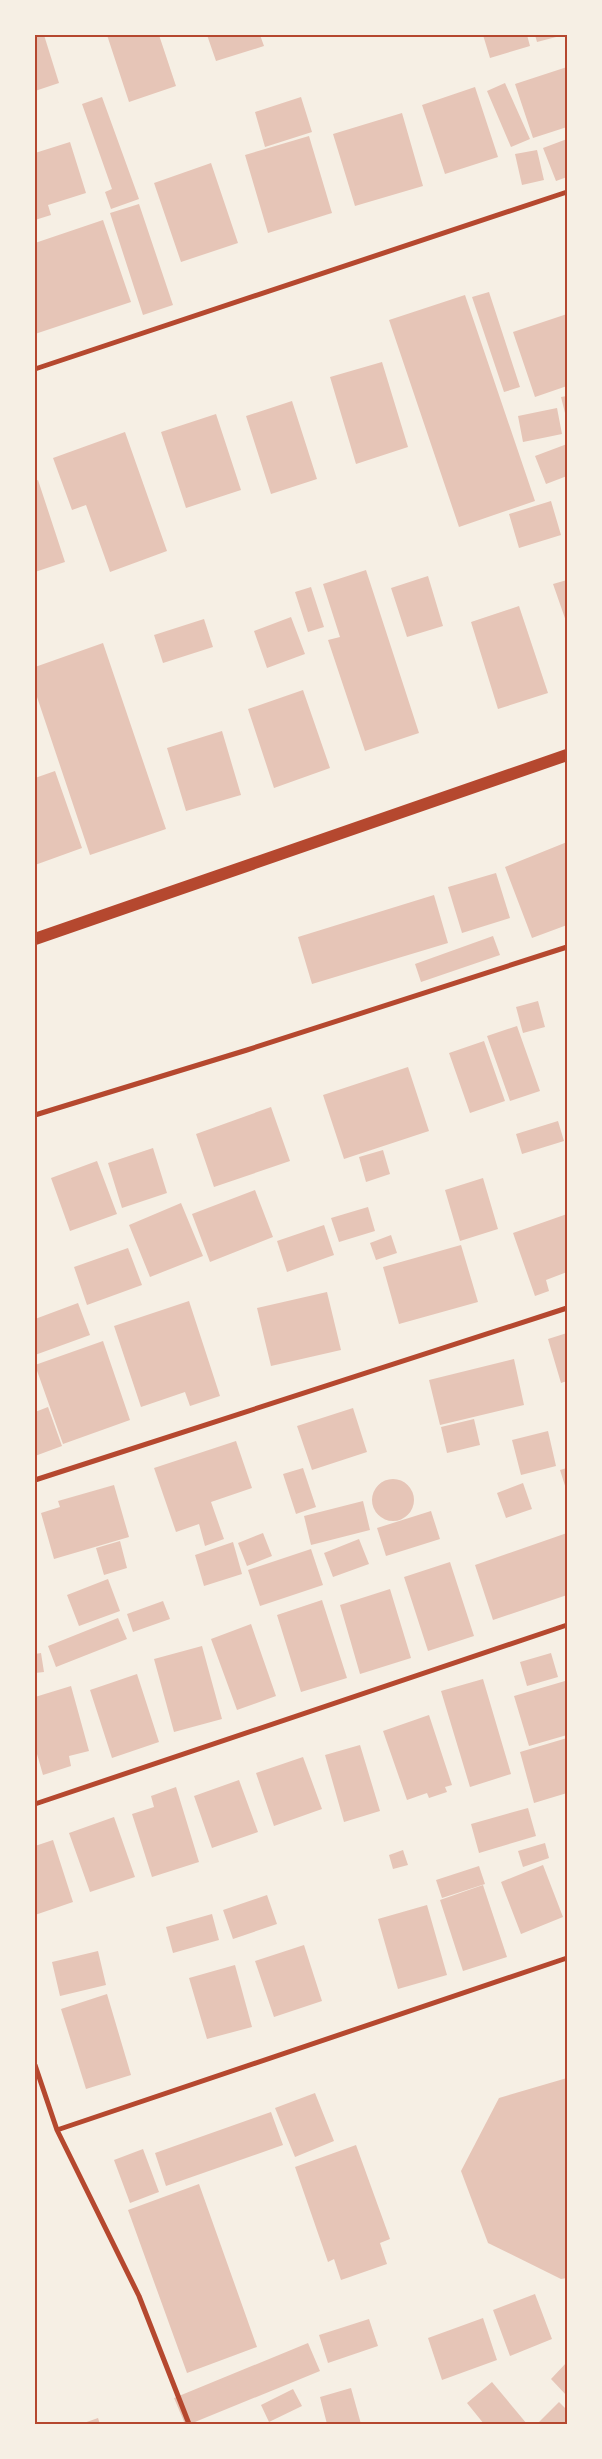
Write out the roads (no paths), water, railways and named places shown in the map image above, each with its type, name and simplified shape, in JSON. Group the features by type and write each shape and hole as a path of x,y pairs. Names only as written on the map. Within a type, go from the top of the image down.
{"main road":[{"path":"35,939 567,755"}],"street":[{"path":"35,369 567,192"},
{"path":"35,1115 247,1050 567,947"},
{"path":"35,1480 567,1308"},
{"path":"35,1804 567,1624"},
{"path":"57,2130 567,1958"},
{"path":"35,2065 57,2130 139,2296 189,2424"}]}
